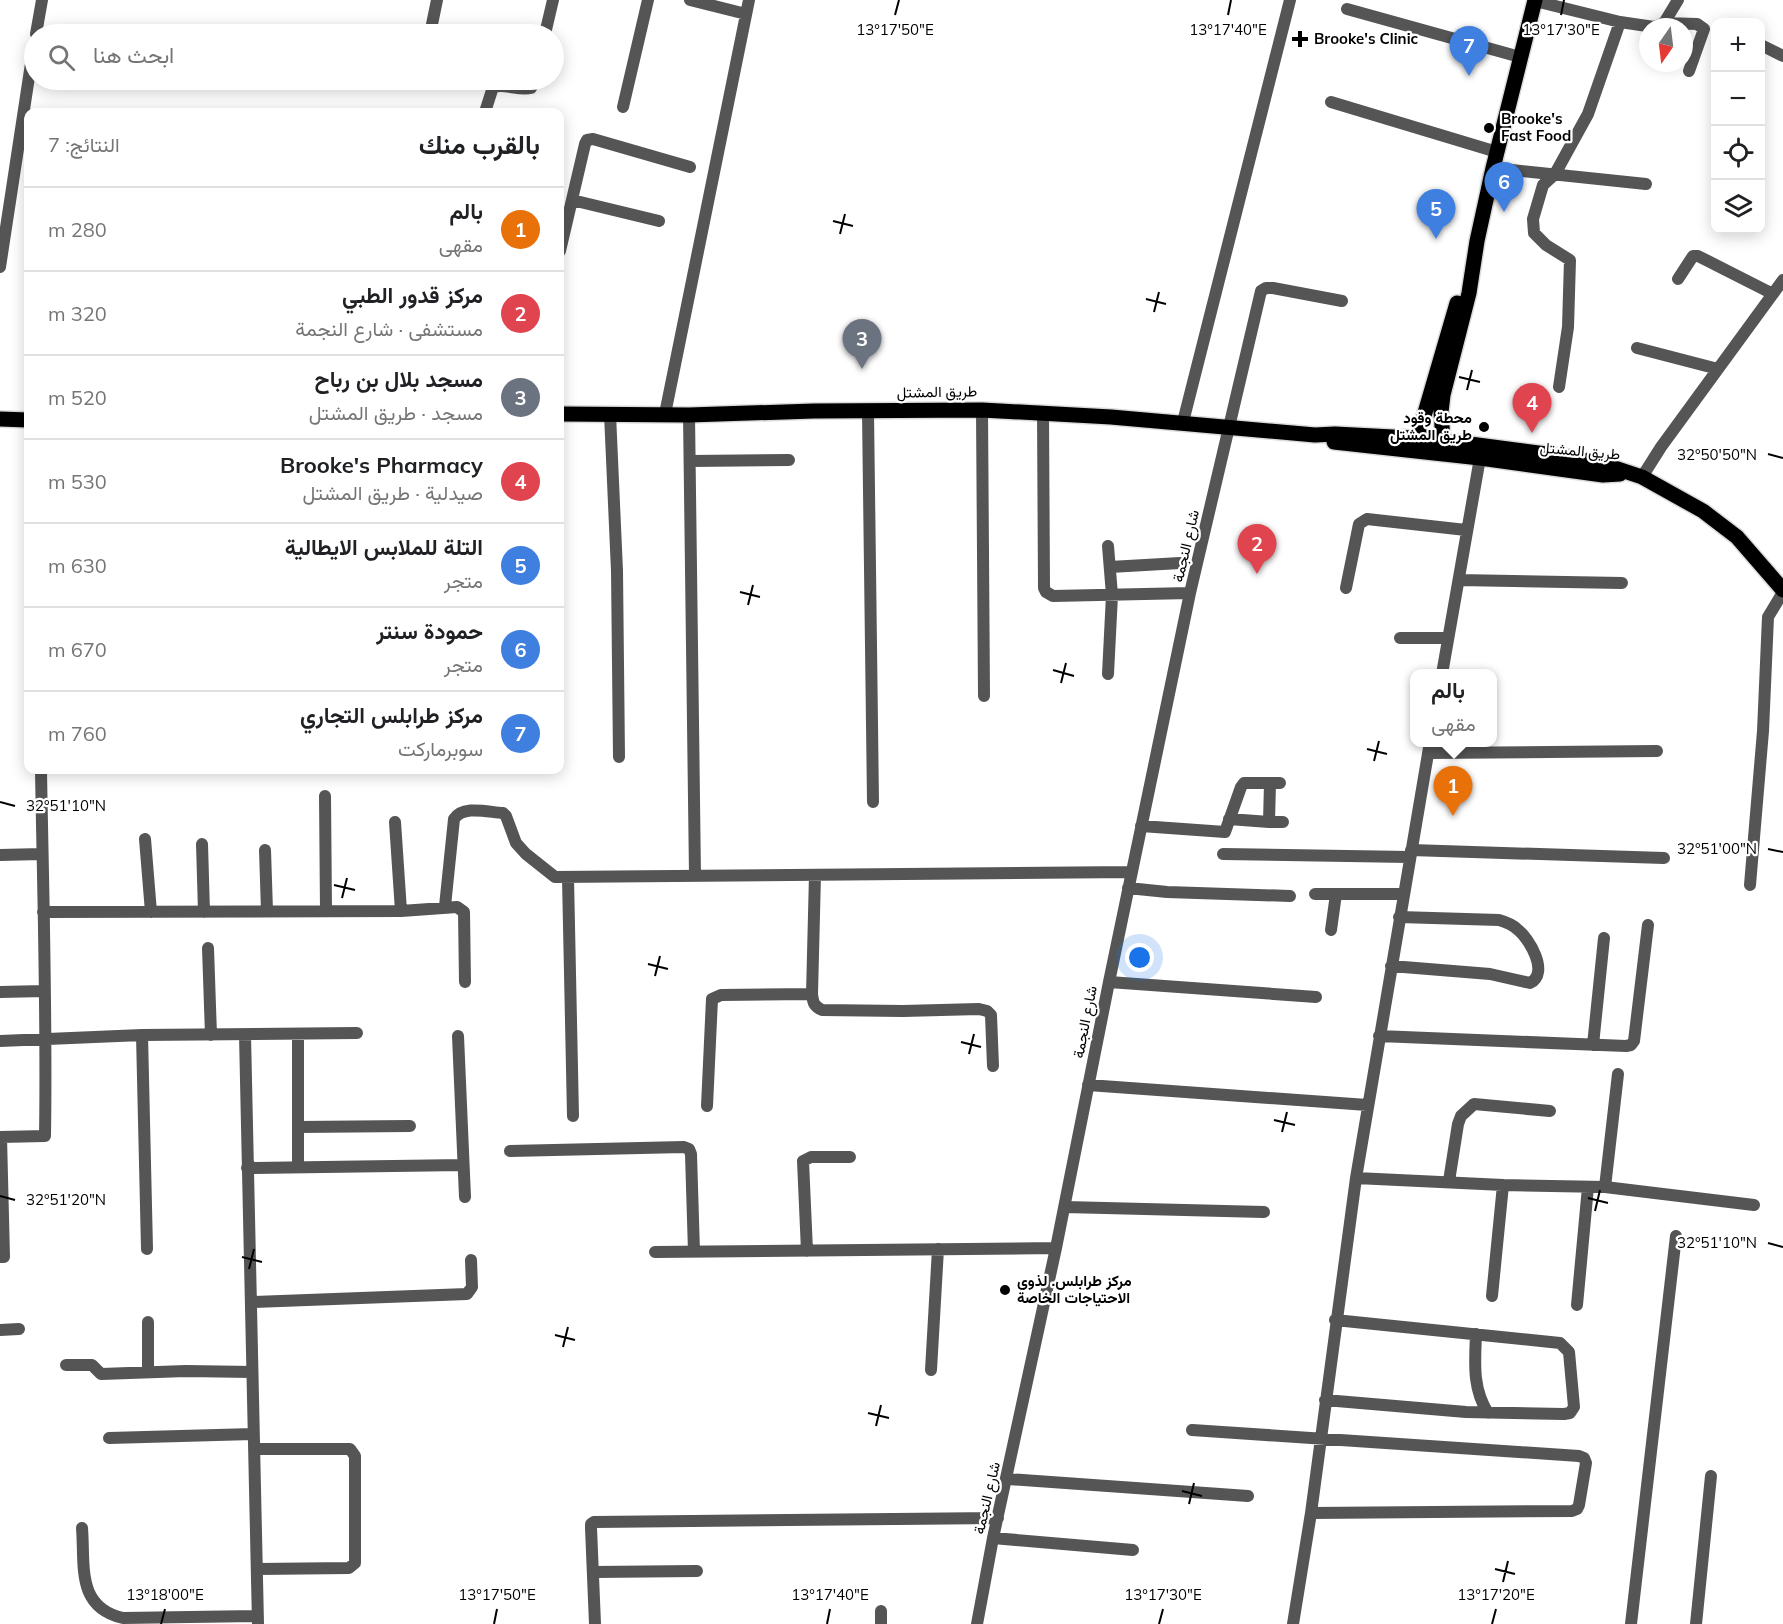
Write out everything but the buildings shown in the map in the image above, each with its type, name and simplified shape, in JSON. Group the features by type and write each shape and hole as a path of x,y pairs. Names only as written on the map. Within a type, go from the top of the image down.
{"main road":[{"path":"1444,448 1441,412 1443,395 1469,293 1477,241 1493,168 1535,0"},
{"path":"1416,445 1448,331 1477,241"},
{"name":"طريق المشتل","path":"564,414 689,415 814,411 982,410 1043,412 1183,422 1315,435 1331,442 1416,445 1569,457 1606,465 1636,475 1703,511 1737,537 1783,591"},
{"path":"0,419 24,420"},
{"name":"طريق المشتل","path":"1444,448 1480,458 1603,475 1636,475"}],"street":[{"path":"38,24 42,0"},
{"path":"432,24 437,0"},
{"path":"547,24 553,0"},
{"path":"623,107 648,0"},
{"path":"690,0 746,14"},
{"path":"665,414 749,0"},
{"path":"1183,422 1290,0"},
{"path":"1535,0 1639,25"},
{"path":"1667,18 1676,3 1689,0"},
{"path":"1347,9 1520,57"},
{"path":"1559,387 1568,327 1570,260 1546,245 1534,233 1533,219 1542,185 1555,174 1588,114 1620,22"},
{"path":"1693,24 1704,29 1693,60"},
{"path":"1765,47 1783,56"},
{"path":"0,267 5,192 25,90"},
{"path":"486,108 492,90"},
{"path":"1331,102 1497,152"},
{"path":"564,234 587,140 593,139 690,167"},
{"path":"1493,168 1646,184"},
{"path":"572,200 659,221"},
{"path":"1678,279 1693,256 1698,256 1773,294"},
{"path":"1636,475 1661,447 1783,280"},
{"name":"شارع النجمة","path":"977,1624 993,1538 1008,1479 1065,1207 1108,982 1190,593 1261,291 1273,288 1342,301"},
{"path":"1637,348 1718,369"},
{"path":"982,410 984,696"},
{"path":"868,412 873,802"},
{"path":"1043,412 1044,588 1046,592 1053,596 1190,593"},
{"path":"610,414 617,571 619,758"},
{"path":"689,415 695,876"},
{"path":"1443,669 1480,458"},
{"path":"690,461 789,460"},
{"path":"1346,588 1359,524 1364,520 1466,530"},
{"path":"1108,546 1112,595 1108,674"},
{"path":"1110,567 1180,563"},
{"path":"1459,580 1622,583"},
{"path":"1750,885 1763,731 1768,617 1783,591"},
{"path":"1400,638 1448,639"},
{"path":"1293,1624 1311,1513 1324,1400 1367,1105 1429,748 1657,751"},
{"path":"0,1257 4,1257 0,1137 45,1136 47,1040 44,992 41,774"},
{"path":"1141,826 1225,832 1244,783 1275,783 1269,822"},
{"path":"325,796 326,911"},
{"path":"445,906 454,819 462,812 503,813 516,843 526,855 555,877 1131,872"},
{"path":"1229,819 1283,822"},
{"path":"395,822 401,910"},
{"path":"145,839 151,912"},
{"path":"202,844 204,912"},
{"path":"265,850 267,911"},
{"path":"1222,854 1410,853 1664,858"},
{"path":"0,855 42,854"},
{"path":"815,875 813,1003 822,1010 979,1009 987,1011 991,1015 993,1066"},
{"path":"568,878 573,1116"},
{"path":"1128,888 1167,892 1290,896"},
{"path":"1315,894 1402,894"},
{"path":"1331,930 1336,894"},
{"path":"43,912 326,911 457,907 464,912 465,982"},
{"path":"1391,966 1490,974 1530,983 1535,981 1538,974 1538,964 1532,949 1519,930 1508,922 1399,917"},
{"path":"1379,1036 1631,1045 1634,1041 1648,925"},
{"path":"1593,1045 1604,938"},
{"path":"208,948 211,1035"},
{"path":"1108,982 1316,997"},
{"path":"0,992 44,992"},
{"path":"707,1106 712,999 721,995 812,994"},
{"path":"0,1041 142,1035 357,1032"},
{"path":"298,1034 298,1167"},
{"path":"142,1035 147,1249"},
{"path":"82,1528 85,1579 89,1596 112,1616 258,1620 245,1035"},
{"path":"459,1036 465,1197"},
{"path":"1605,1187 1618,1074"},
{"path":"1088,1085 1367,1105"},
{"path":"1449,1181 1461,1116 1474,1104 1550,1111"},
{"path":"298,1127 410,1126"},
{"path":"510,1151 684,1147 689,1149 694,1252"},
{"path":"807,1251 803,1161 811,1157 850,1157"},
{"path":"248,1168 464,1166"},
{"path":"1356,1178 1605,1187 1754,1205"},
{"path":"1492,1296 1503,1185"},
{"path":"1577,1305 1588,1187"},
{"path":"1065,1207 1264,1212"},
{"path":"1632,1624 1676,1236"},
{"path":"655,1252 1056,1248"},
{"path":"931,1370 938,1249"},
{"path":"251,1302 467,1294 472,1287 471,1260"},
{"path":"1324,1400 1488,1413 1570,1413 1574,1407 1569,1352 1560,1343 1335,1320"},
{"path":"148,1322 148,1372"},
{"path":"0,1330 19,1329"},
{"path":"1476,1334 1476,1381 1479,1397 1488,1413"},
{"path":"66,1365 92,1365 101,1374 252,1372"},
{"path":"1192,1430 1579,1456 1584,1458 1586,1463 1579,1505 1572,1511 1311,1513"},
{"path":"109,1438 253,1434"},
{"path":"254,1449 350,1449 355,1456 355,1563 349,1568 257,1569"},
{"path":"1696,1624 1711,1476"},
{"path":"1008,1479 1248,1496"},
{"path":"596,1624 591,1524 594,1522 998,1518"},
{"path":"993,1538 1133,1550"},
{"path":"594,1572 697,1571"}],"place":[{"name":"Brooke's Clinic","path":"1300,39"},
{"name":"مركز طرابلس التجاري","path":"1469,76"},
{"name":"Brooke's Fast Food","path":"1489,128"},
{"name":"حمودة سنتر","path":"1504,212"},
{"name":"التلة للملابس الايطالية","path":"1436,239"},
{"name":"مسجد بلال بن رباح","path":"862,369"},
{"name":"محطة وقود طريق المشتل","path":"1484,427"},
{"name":"Brooke's Pharmacy","path":"1532,433"},
{"name":"مركز قدور الطبي","path":"1257,574"},
{"name":"بالم","path":"1453,816"},
{"name":"مركز طرابلس. لذوي الاحتياجات الخاصة","path":"1005,1290"}]}
